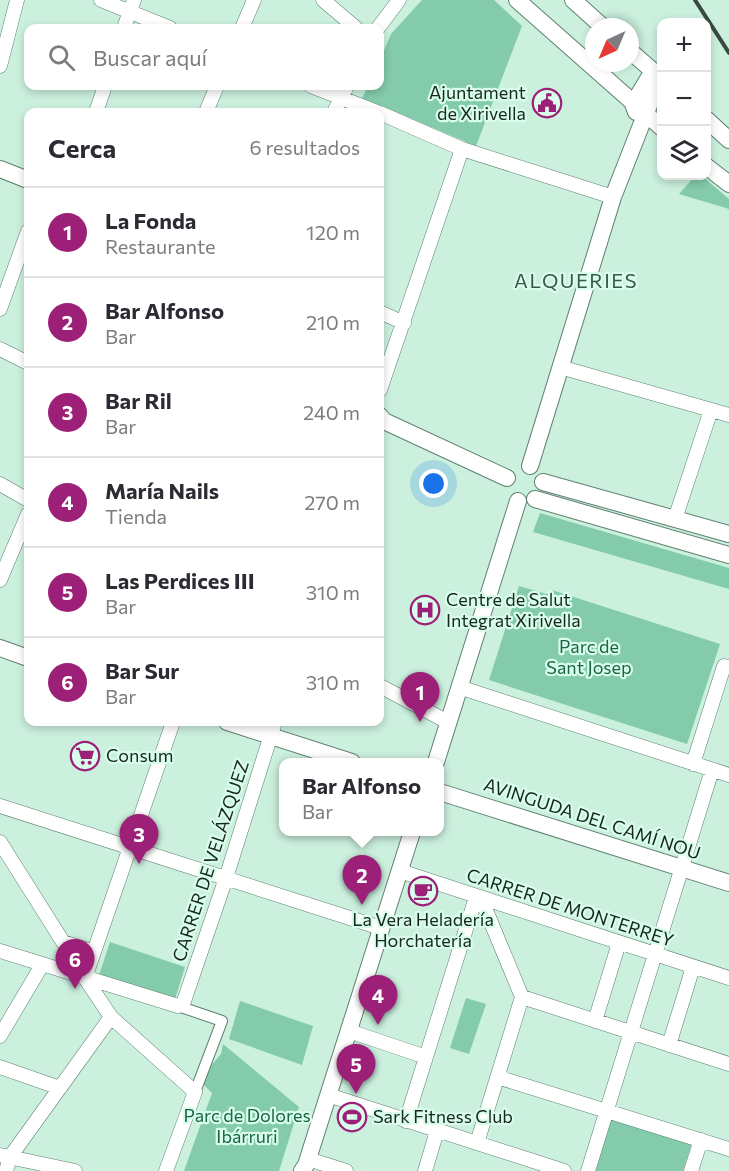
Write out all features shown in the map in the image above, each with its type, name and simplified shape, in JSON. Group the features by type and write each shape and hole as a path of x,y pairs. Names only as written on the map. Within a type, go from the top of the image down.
{"street":[{"path":"0,66 17,0"},
{"path":"101,0 132,6 163,24"},
{"path":"244,24 254,0"},
{"path":"323,0 351,24"},
{"path":"381,24 399,0"},
{"path":"517,0 658,126"},
{"path":"573,0 593,18"},
{"path":"125,24 132,6"},
{"path":"639,59 657,75"},
{"path":"530,466 622,172 636,108 639,109 657,78"},
{"path":"97,108 104,90"},
{"path":"208,108 216,90"},
{"path":"336,108 344,91 370,108"},
{"path":"384,116 462,148 613,197"},
{"path":"711,124 729,140"},
{"path":"622,172 641,145 657,133"},
{"path":"384,379 462,148"},
{"path":"0,170 24,179"},
{"path":"711,170 729,184"},
{"path":"0,309 24,242"},
{"path":"384,314 404,323"},
{"path":"0,348 24,361"},
{"path":"560,367 729,415"},
{"path":"675,519 711,410"},
{"path":"384,421 507,478"},
{"path":"519,466 530,466 538,472 543,482 542,491 529,502 518,501 506,489 507,478 509,473 519,466"},
{"path":"543,482 729,534"},
{"path":"0,484 24,498"},
{"path":"535,499 729,555"},
{"path":"437,758 518,501"},
{"path":"0,580 24,523"},
{"path":"0,648 24,657"},
{"path":"693,764 724,666 729,668"},
{"path":"459,687 729,775"},
{"path":"384,688 448,722"},
{"path":"85,978 172,726"},
{"path":"257,726 272,728 343,758"},
{"name":"CARRER DE VELÁZQUEZ","path":"178,1006 185,1001 272,728"},
{"path":"588,1171 712,770"},
{"name":"AVINGUDA DEL CAMÍ NOU","path":"444,791 729,883"},
{"path":"0,806 381,928"},
{"path":"346,1171 306,1166 410,836"},
{"path":"0,842 63,942 94,952"},
{"name":"CARRER DE MONTERREY","path":"400,871 729,978"},
{"path":"477,897 484,908 522,997 477,1143"},
{"path":"406,1120 477,897"},
{"path":"595,1021 619,943"},
{"path":"0,951 222,1021 166,1171"},
{"path":"0,1036 42,965"},
{"path":"669,1045 693,967"},
{"path":"85,978 111,1017 195,1092"},
{"path":"522,997 729,1064"},
{"path":"6,1171 5,1156 60,1088 111,1017"},
{"path":"349,1031 426,1057"},
{"path":"0,1067 60,1088"},
{"path":"497,1077 729,1149"},
{"path":"328,1095 564,1171"},
{"path":"425,1171 437,1131"},
{"path":"691,1171 701,1140"},
{"path":"5,1156 75,1171"}],"green space":[{"path":"422,0 494,0 522,26 476,146 362,98 366,90 384,90 384,51 391,34"},
{"path":"691,180 707,180 729,199 729,209 679,194"},
{"path":"540,513 729,568 729,589 533,532"},
{"name":"Parc de Sant Josep","path":"519,586 550,595 552,590 720,644 687,744 489,680"},
{"path":"110,942 185,967 175,999 99,975"},
{"path":"466,998 486,1004 469,1054 450,1048"},
{"path":"240,1001 313,1026 302,1065 229,1039"},
{"name":"Parc de Dolores Ibárruri","path":"223,1044 299,1107 279,1171 184,1171 212,1093 199,1080 221,1054"},
{"path":"612,1117 692,1143 683,1171 595,1171"}],"railway":[{"path":"695,0 729,53"}],"place":[{"name":"Ajuntament de Xirivella","path":"547,103"},
{"name":"Centre de Salut Integrat Xirivella","path":"425,610"},
{"name":"La Fonda","path":"420,722"},
{"name":"Consum","path":"85,756"},
{"name":"Bar Ril","path":"139,864"},
{"name":"La Vera Heladería Horchatería","path":"423,891"},
{"name":"Bar Alfonso","path":"362,905"},
{"name":"Bar Sur","path":"75,989"},
{"name":"María Nails","path":"378,1025"},
{"name":"Las Perdices III","path":"356,1094"},
{"name":"Sark Fitness Club","path":"352,1117"}],"district":[{"name":"ALQUERIES","path":"576,281"}]}
